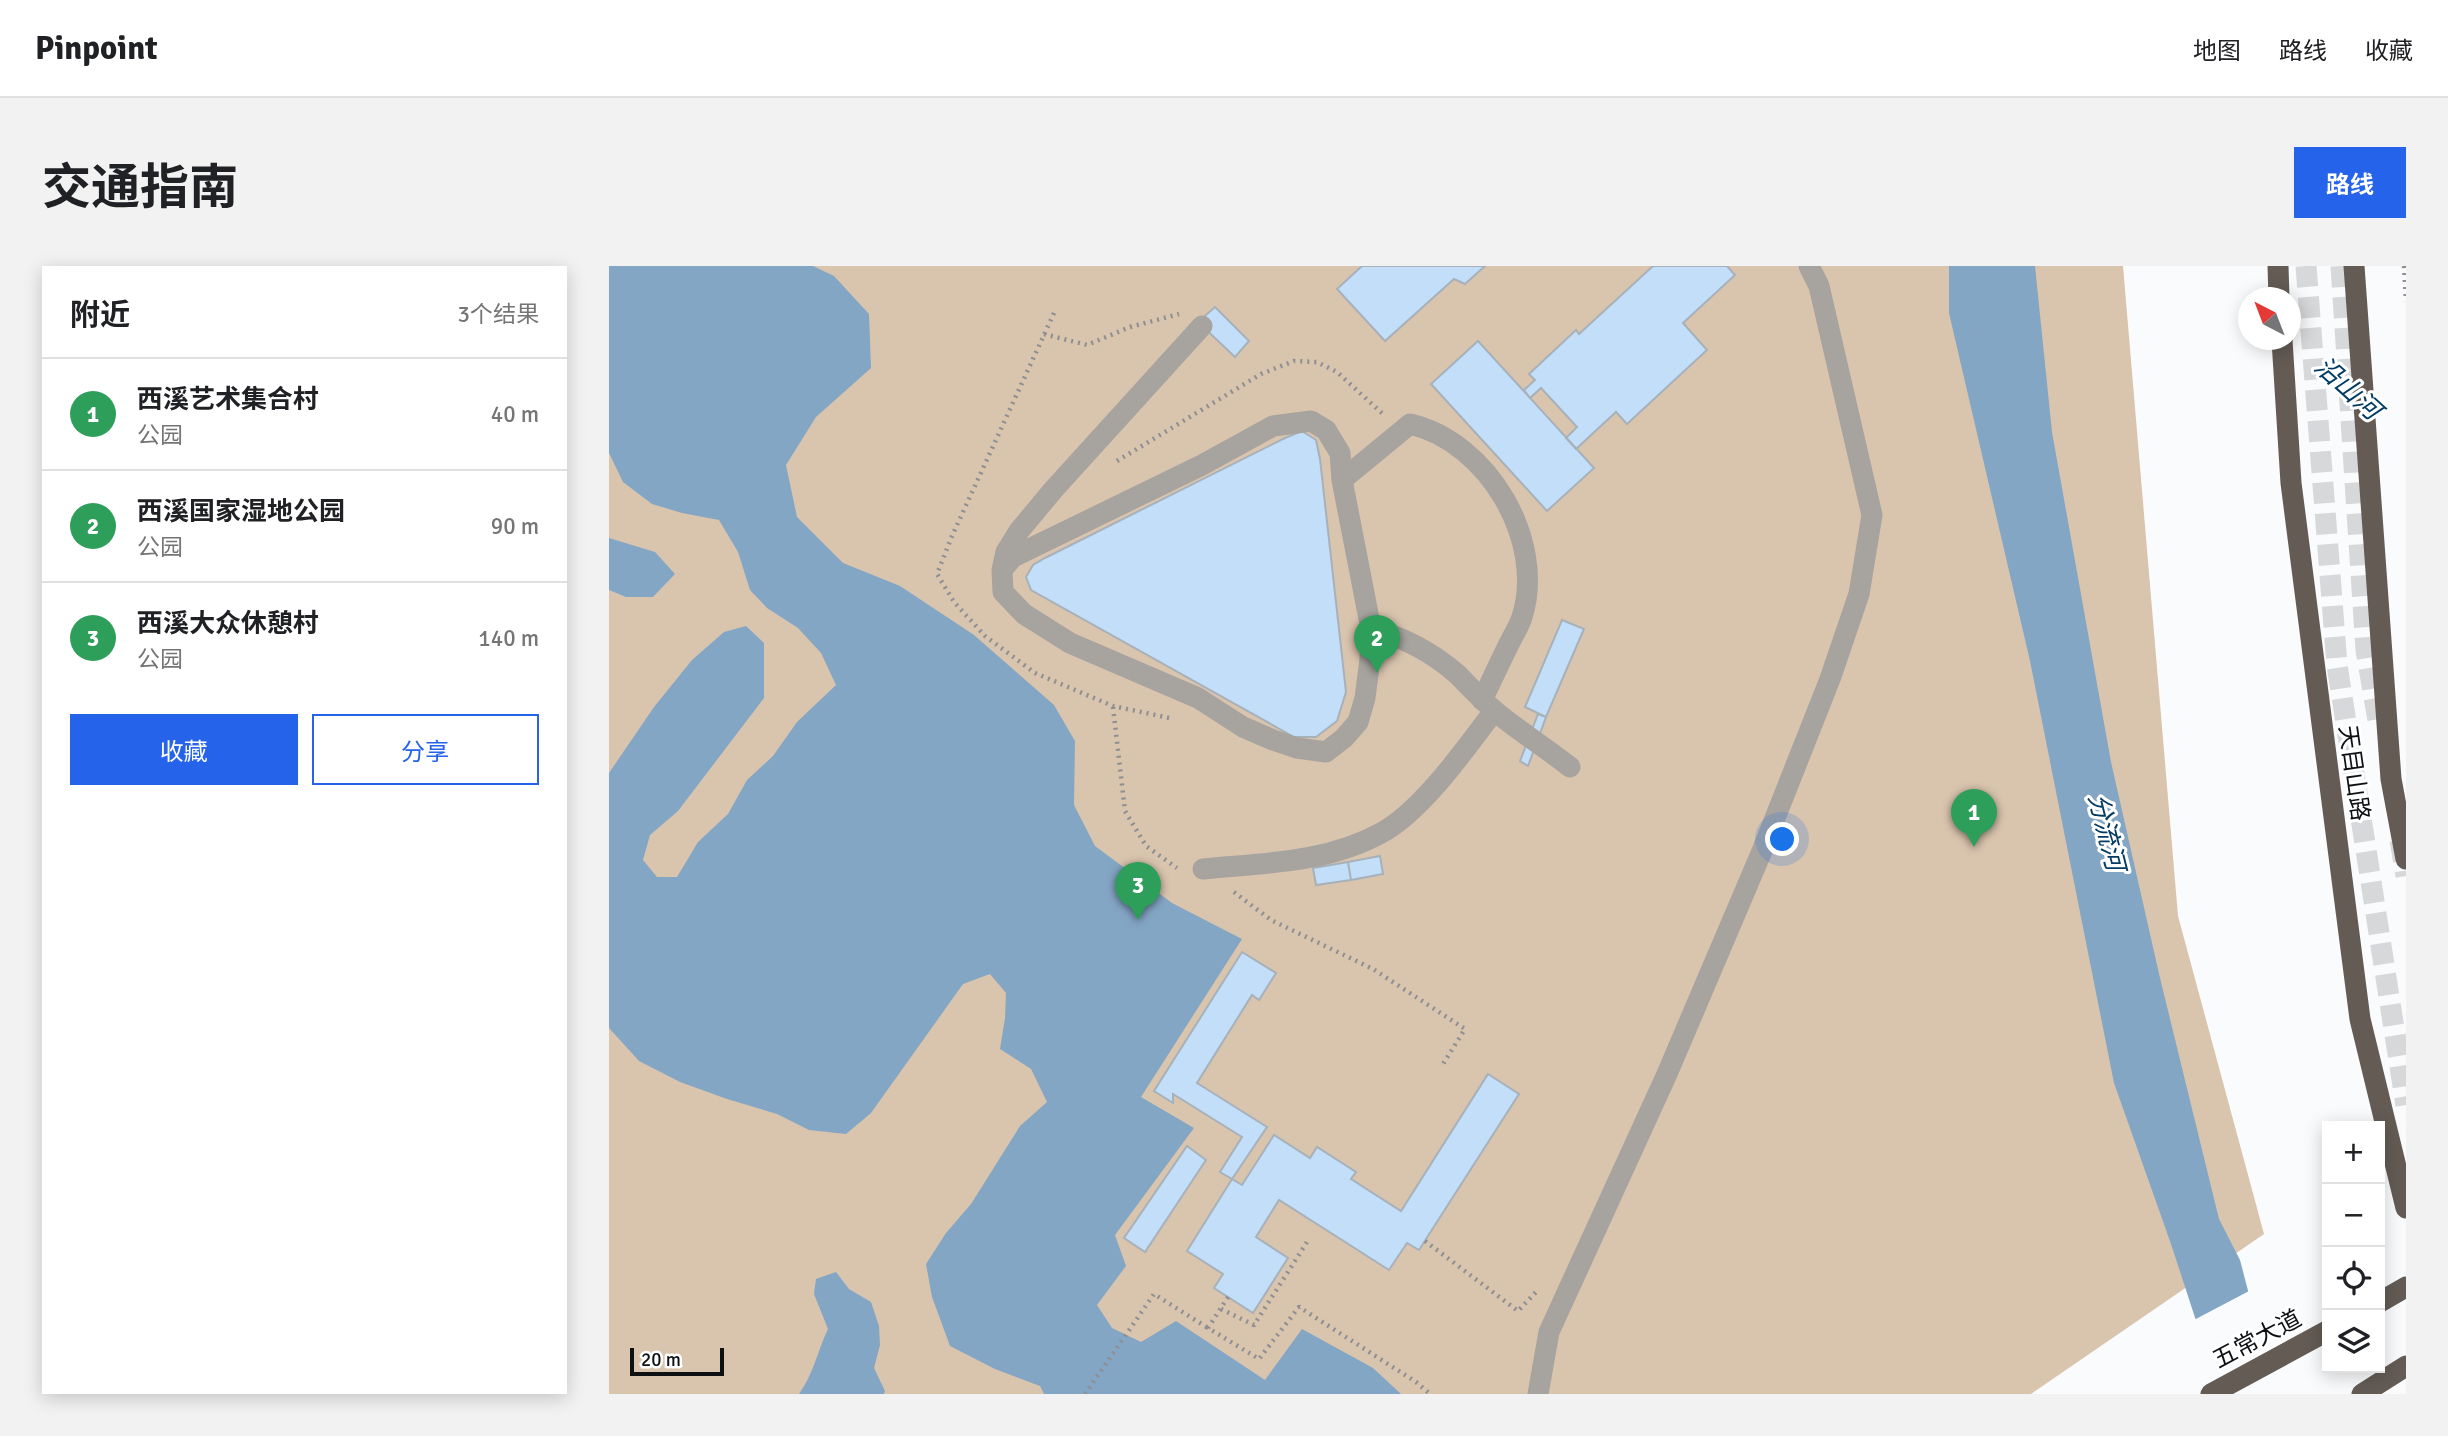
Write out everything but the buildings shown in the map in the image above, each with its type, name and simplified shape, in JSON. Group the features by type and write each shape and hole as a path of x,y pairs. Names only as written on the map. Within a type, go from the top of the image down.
{"main road":[{"path":"2278,266 2279,287"},
{"name":"天目山路","path":"2354,271 2377,556 2391,779 2406,859"},
{"name":"天目山路","path":"2283,350 2291,483 2360,1019 2406,1208"},
{"path":"2385,1299 2406,1287"},
{"name":"五常大道","path":"2211,1394 2322,1334"},
{"path":"2362,1394 2406,1366"}],"street":[{"path":"1538,1394 1549,1332 1667,1074 1762,852 1831,679 1859,594 1872,515 1819,286 1809,266"},
{"path":"1002,570 1013,557 1190,471 1273,426 1311,421 1326,430 1340,453 1342,480 1371,629 1367,685 1358,722 1344,738 1327,751 1297,748 1243,727 1198,698 1070,643 1024,614 1003,592 1002,570 1006,552 1041,503 1194,321"},
{"path":"1203,869 1280,862 1340,851 1383,832 1419,803 1488,705 1522,617 1529,572 1523,540 1507,502 1485,473 1457,446 1427,428 1410,424 1342,480"},
{"path":"1371,629 1395,634 1454,672 1528,738 1537,741 1570,767"}],"path":[{"path":"2404,266 2406,301"},
{"path":"1054,313 937,574 954,603 985,636 1035,673 1112,706 1179,719"},
{"path":"1044,334 1087,345 1130,327 1176,313 1194,321"},
{"path":"1107,468 1261,374 1294,361 1317,362 1337,372 1400,433"},
{"path":"1112,706 1125,811 1146,846 1177,868 1203,869 1271,920 1373,969 1465,1029 1443,1064"},
{"path":"1221,1309 1254,1325 1309,1239"},
{"path":"1425,1241 1518,1311 1540,1288"},
{"path":"1085,1394 1154,1294 1259,1359 1299,1307 1416,1382 1430,1394"},
{"path":"1208,1328 1228,1297"}],"shaded area":[{"path":"609,266 2123,266 2178,916 2264,1234 2031,1394 609,1394"}],"water":[{"path":"609,266 813,266 834,276 869,314 871,368 816,417 786,465 797,517 843,563 900,586 974,635 1054,705 1075,741 1074,805 1095,846 1172,903 1242,939 1141,1097 1194,1128 1115,1235 1126,1266 1097,1305 1112,1328 1141,1342 1176,1321 1265,1380 1302,1329 1373,1368 1401,1394 1044,1394 1040,1386 995,1369 950,1346 932,1297 926,1264 946,1233 971,1204 1020,1126 1047,1102 1031,1069 1000,1049 1006,993 990,974 963,984 871,1113 846,1134 809,1130 777,1114 680,1082 639,1061 609,1028 609,773 654,707 692,660 724,632 746,626 764,643 764,698 678,811 650,835 643,860 657,877 677,877 698,842 728,814 747,780 773,756 797,722 836,685 821,653 798,628 767,608 750,590 738,552 719,520 652,504 623,482 609,453"},
{"name":"分流河","path":"1949,266 2035,266 2052,432 2111,762 2219,1219 2240,1260 2275,1394 2220,1394 2114,1083 2030,661 1949,313"},
{"path":"609,538 655,552 675,574 653,597 626,597 609,590"},
{"path":"836,1272 849,1289 871,1302 879,1326 880,1345 874,1368 884,1394 799,1394 828,1329 814,1294 816,1279"}],"pier":[{"path":"2188,266 2305,266 2406,366 2406,524 2191,320"},
{"path":"2251,1290 2278,1394 2216,1394 2192,1321"}],"tunnel":[{"path":"2306,266 2337,665 2406,1105"},
{"path":"2341,266 2366,650 2379,726"},
{"path":"2400,840 2406,876"}],"place":[{"name":"西溪国家湿地公园","path":"1377,673"},
{"name":"西溪艺术集合村","path":"1974,847"},
{"name":"西溪大众休憩村","path":"1138,920"}],"water label":[{"name":"沿山河","path":"2348,388"}]}
